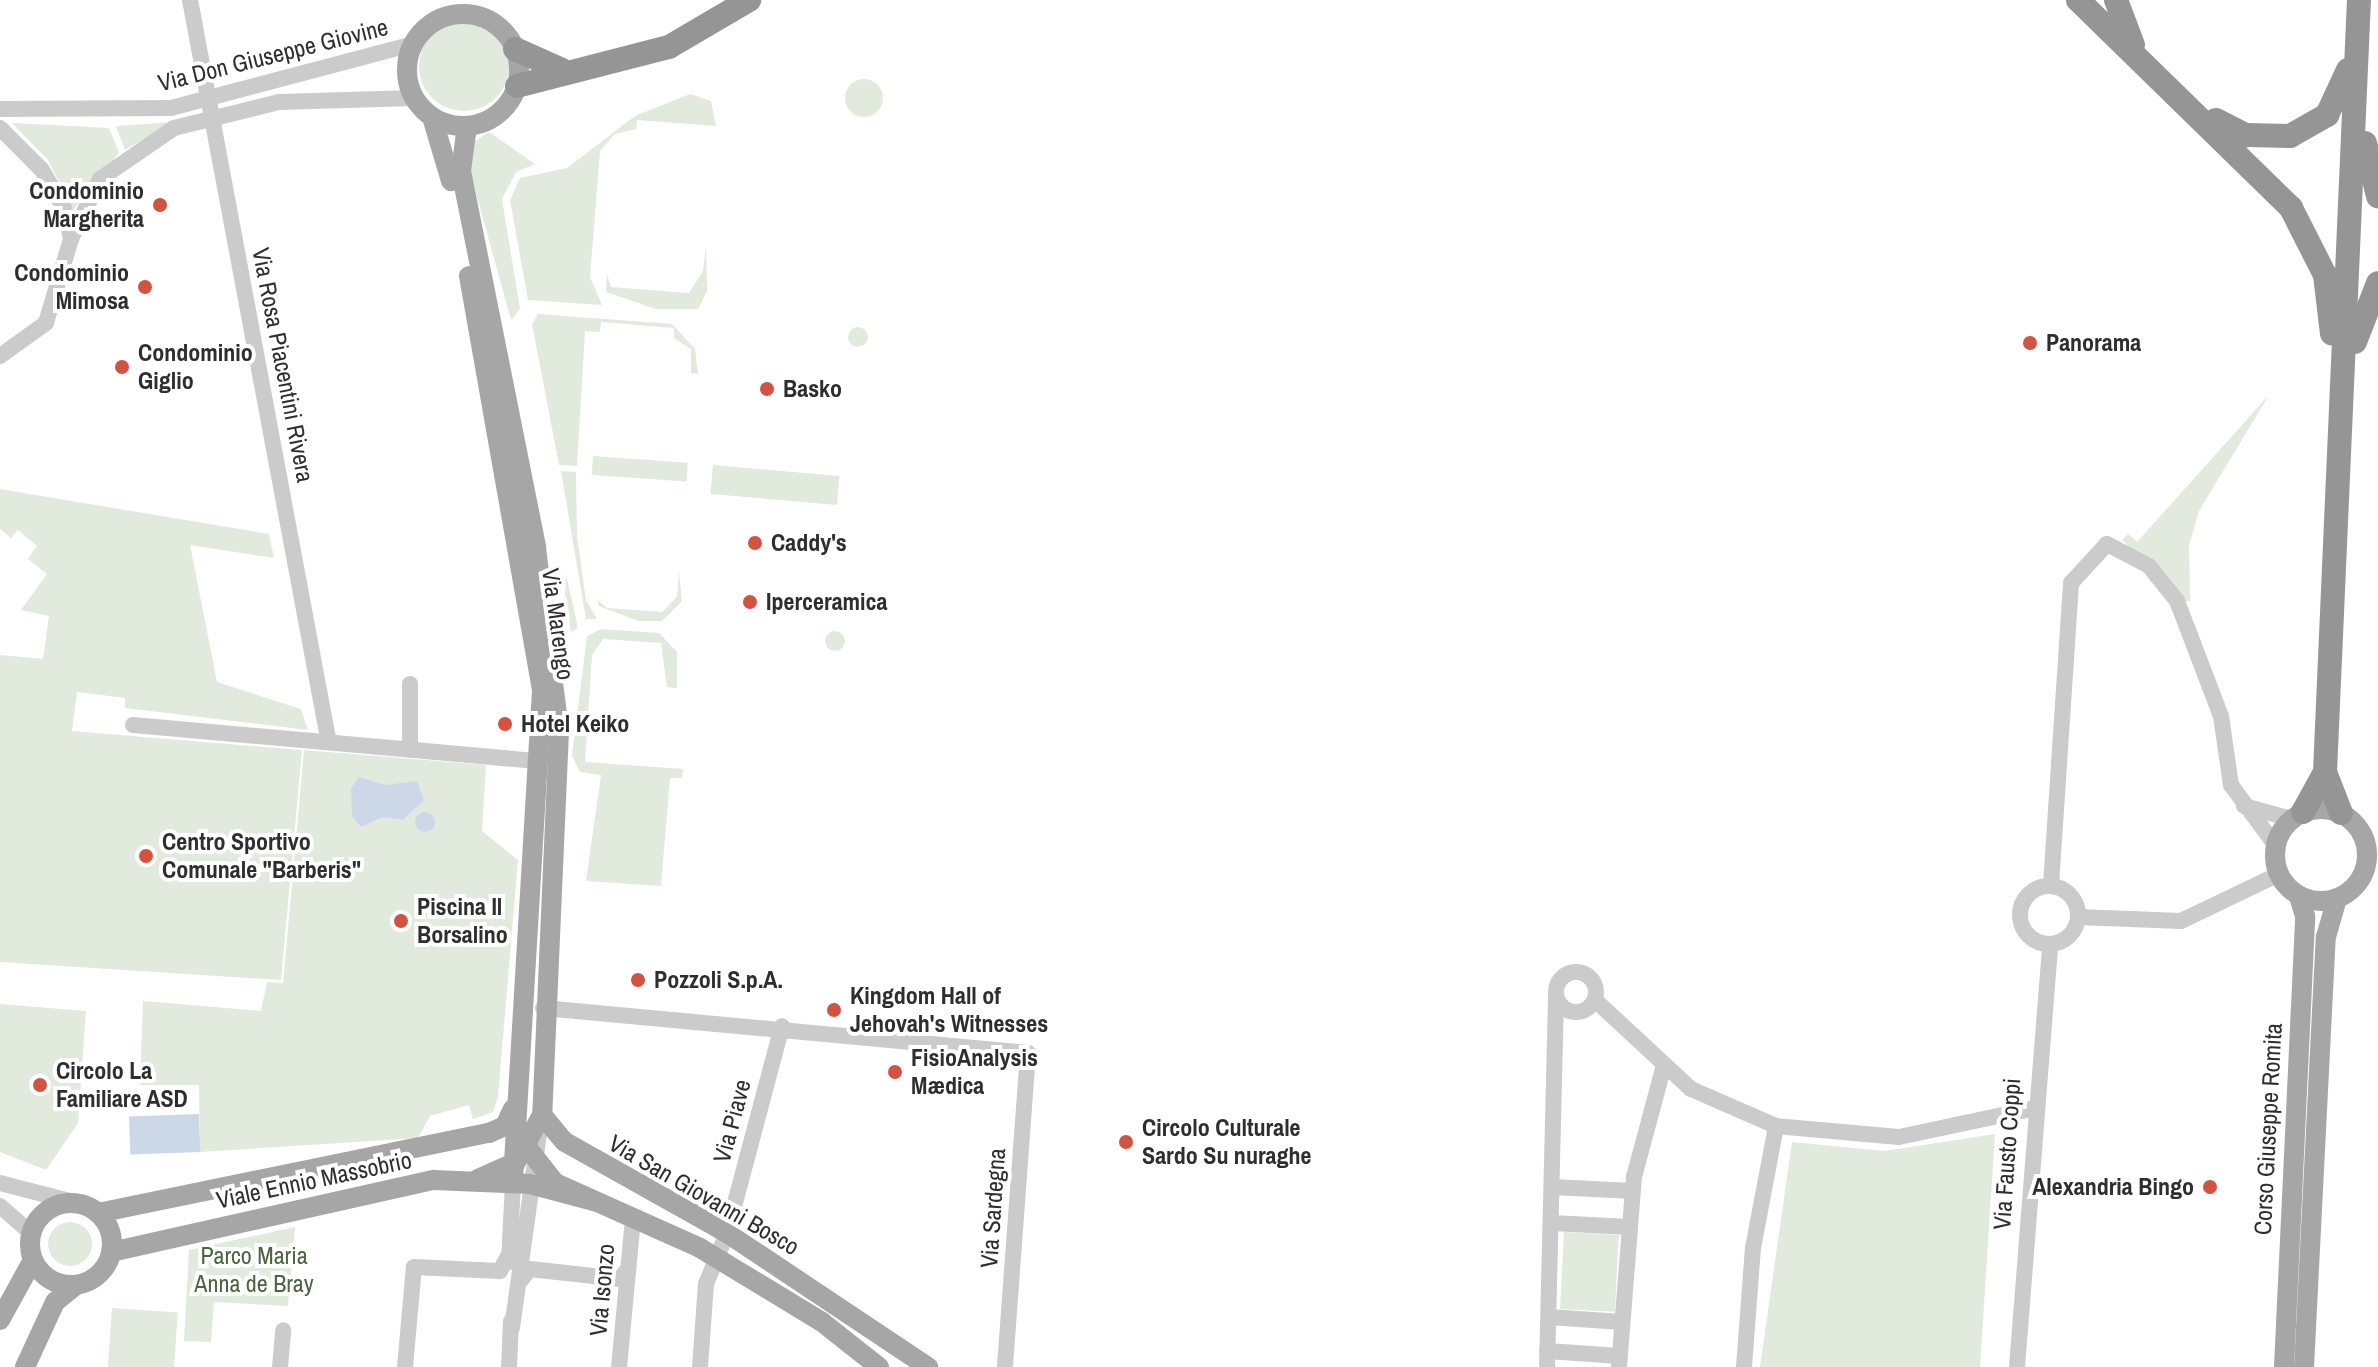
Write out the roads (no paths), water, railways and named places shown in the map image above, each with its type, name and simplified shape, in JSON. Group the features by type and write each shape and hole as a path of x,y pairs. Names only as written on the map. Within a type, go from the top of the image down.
{"highway":[{"path":"517,86 562,70 669,47 749,0"},
{"path":"2078,0 2275,189 2317,251 2343,411"},
{"path":"2116,0 2140,58"},
{"path":"2341,813 2325,772 2359,0"},
{"path":"2199,113 2269,139 2310,128 2338,98 2358,37"},
{"path":"2358,37 2367,163 2378,196"},
{"path":"515,49 562,70"},
{"path":"2343,411 2362,316 2378,283"},
{"path":"2298,816 2325,772"}],"main road":[{"path":"429,25 433,0"},
{"path":"466,7 500,27 515,49 517,86 497,115 467,126 432,117 414,98 407,75 413,44 429,25 466,7"},
{"name":"Via Marengo","path":"432,117 447,161 535,621 540,761 515,1101 525,1157"},
{"path":"467,126 461,171 556,682 543,1008 542,1115 525,1157"},
{"path":"2341,813 2361,831 2368,855 2360,882 2337,899 2299,896 2279,874 2276,846 2298,816 2341,813"},
{"name":"Corso Giuseppe Romita","path":"2284,1367 2305,916 2299,896"},
{"name":"Corso Giuseppe Romita","path":"2304,1367 2326,937 2337,899"},
{"path":"479,1136 505,1126 515,1101"},
{"name":"Via San Giovanni Bosco","path":"542,1115 567,1146 727,1233 928,1367"},
{"path":"479,1136 525,1157 597,1202"},
{"name":"Viale Ennio Massobrio","path":"98,1213 479,1136"},
{"path":"525,1157 567,1146"},
{"name":"Via San Giovanni Bosco","path":"525,1157 569,1190 718,1259 822,1322 879,1367"},
{"name":"Viale Ennio Massobrio","path":"111,1252 383,1190 478,1179 525,1157"},
{"path":"0,1320 33,1260 31,1233 47,1210 78,1203 98,1213 111,1252 99,1274 76,1285 55,1302 25,1367"},
{"path":"33,1260 50,1280 76,1285"}],"street":[{"name":"Via Rosa Piacentini Rivera","path":"190,0 328,738"},
{"name":"Via Don Giuseppe Giovine","path":"0,109 87,114 210,97 413,44"},
{"name":"Via Don Giuseppe Giovine","path":"0,356 46,323 71,239 100,179 174,128 279,102 414,98"},
{"path":"0,128 42,170 64,208 71,239"},
{"path":"2051,885 2075,575 2110,544 2167,585 2221,716 2237,800 2276,846"},
{"path":"410,684 410,747"},
{"path":"133,725 328,738 540,761"},
{"path":"2237,800 2262,815 2298,816"},
{"path":"2078,917 2181,921 2279,874"},
{"path":"2051,885 2068,892 2078,917 2072,933 2050,944 2025,932 2020,914 2026,896 2051,885"},
{"name":"Via Fausto Coppi","path":"2017,1367 2050,944"},
{"path":"1663,1069 1633,1191 1619,1362 1547,1359 1558,1042 1556,996 1561,978 1577,972 1592,981 1595,1000 1663,1069 1723,1107 1776,1126 1899,1137 2035,1108"},
{"path":"1556,996 1565,1009 1580,1012"},
{"path":"1558,1042 1580,1012 1595,1000"},
{"path":"543,1008 782,1026"},
{"name":"Via Sardegna","path":"782,1026 1028,1053 1005,1367"},
{"name":"Via Piave","path":"700,1367 706,1284 727,1233 782,1026"},
{"path":"1744,1367 1755,1233 1776,1126"},
{"path":"512,1328 511,1212 525,1157"},
{"path":"509,1367 512,1328 531,1216 525,1157"},
{"path":"478,1179 500,1186 511,1212"},
{"path":"0,1183 78,1203"},
{"path":"1553,1187 1633,1191"},
{"path":"531,1216 546,1194 597,1202"},
{"path":"0,1206 31,1233"},
{"name":"Via Isonzo","path":"619,1367 633,1218"},
{"path":"1552,1223 1629,1227"},
{"path":"405,1367 413,1268 500,1271 509,1254"},
{"path":"521,1280 529,1269 619,1279 627,1270"},
{"path":"1549,1317 1622,1322"},
{"path":"280,1367 283,1330"}],"water":[{"path":"359,777 385,785 417,781 424,800 403,820 383,817 361,827 352,816 351,788"},
{"path":"425,812 432,815 435,822 432,829 425,832 418,829 415,822 418,815"},
{"path":"199,1114 200,1152 130,1154 129,1116"}],"place":[{"name":"Condominio Margherita","path":"160,205"},
{"name":"Condominio Mimosa","path":"145,287"},
{"name":"Panorama","path":"2030,343"},
{"name":"Condominio Giglio","path":"122,367"},
{"name":"Basko","path":"767,389"},
{"name":"Caddy's","path":"755,543"},
{"name":"Iperceramica","path":"750,602"},
{"name":"Hotel Keiko","path":"505,724"},
{"name":"Centro Sportivo Comunale \"Barberis\"","path":"146,856"},
{"name":"Piscina Il Borsalino","path":"401,921"},
{"name":"Pozzoli S.p.A.","path":"638,980"},
{"name":"Kingdom Hall of Jehovah's Witnesses","path":"834,1010"},
{"name":"FisioAnalysis Mædica","path":"895,1072"},
{"name":"Circolo La Familiare ASD","path":"40,1085"},
{"name":"Circolo Culturale Sardo Su nuraghe","path":"1126,1142"},
{"name":"Alexandria Bingo","path":"2210,1187"}],"park label":[{"name":"Parco Maria Anna de Bray","path":"254,1270"}]}
